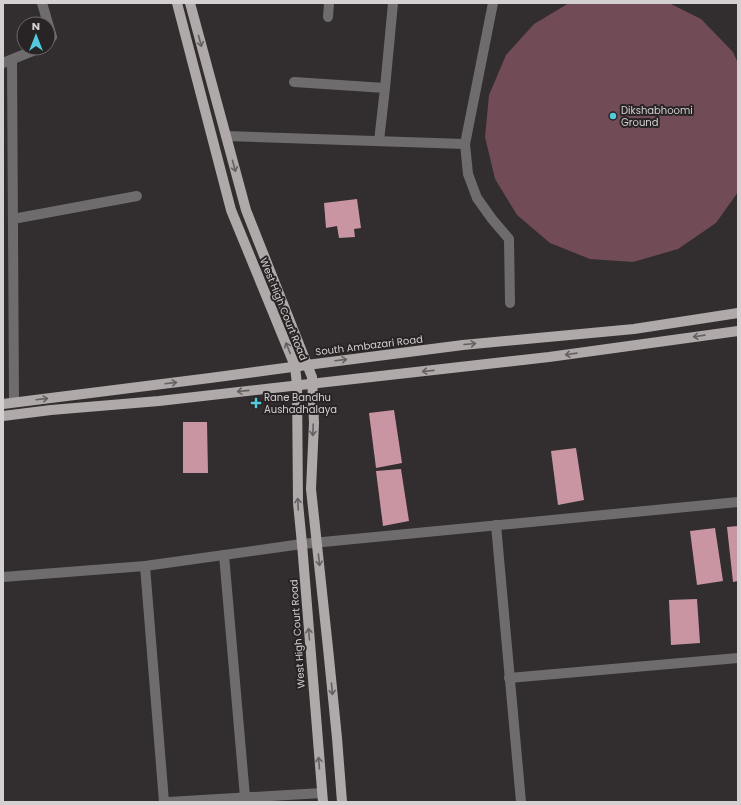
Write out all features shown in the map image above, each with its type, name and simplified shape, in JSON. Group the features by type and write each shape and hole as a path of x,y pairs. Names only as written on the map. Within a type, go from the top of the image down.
{"main road":[{"name":"West High Court Road","path":"177,3 231,210 295,366 297,385 298,503 322,797"},
{"name":"West High Court Road","path":"190,3 246,210 312,380 314,423 311,488 337,738 342,802"},
{"name":"South Ambazari Road","path":"3,404 463,345 634,329 738,313"},
{"path":"3,416 51,410 159,401 297,385 312,380 549,357 738,330"}],"street":[{"path":"42,3 46,16"},
{"path":"328,17 329,3"},
{"path":"379,141 393,3"},
{"path":"493,3 465,144 468,174 477,198 509,239 510,303"},
{"path":"14,402 13,219 8,62 22,56"},
{"path":"294,82 384,88"},
{"path":"226,136 465,144"},
{"path":"13,219 137,196"},
{"path":"3,577 145,566 302,544 738,502"},
{"path":"496,525 520,802"},
{"path":"224,555 245,797"},
{"path":"145,566 164,802"},
{"path":"509,678 738,658"},
{"path":"168,802 245,797 322,797"}],"shaded area":[{"name":"Dikshabhoomi Ground","path":"569,3 669,3 701,19 733,52 738,63 738,192 716,223 678,249 633,262 590,259 550,243 517,215 495,179 485,137 489,95 506,55 534,24"}],"building":[{"path":"357,199 361,228 354,229 355,237 339,238 337,226 326,228 324,203"},
{"path":"394,410 402,463 376,468 369,413"},
{"path":"183,422 207,422 208,473 183,473"},
{"path":"576,448 584,500 558,505 551,451"},
{"path":"401,469 409,521 383,526 376,471"},
{"path":"738,526 738,581 733,582 727,527"},
{"path":"715,528 723,581 697,585 690,531"},
{"path":"697,599 700,643 671,645 669,600"}],"place":[{"name":"Dikshabhoomi Ground","path":"613,116"},
{"name":"Rane Bandhu Aushadhalaya","path":"256,403"}]}
